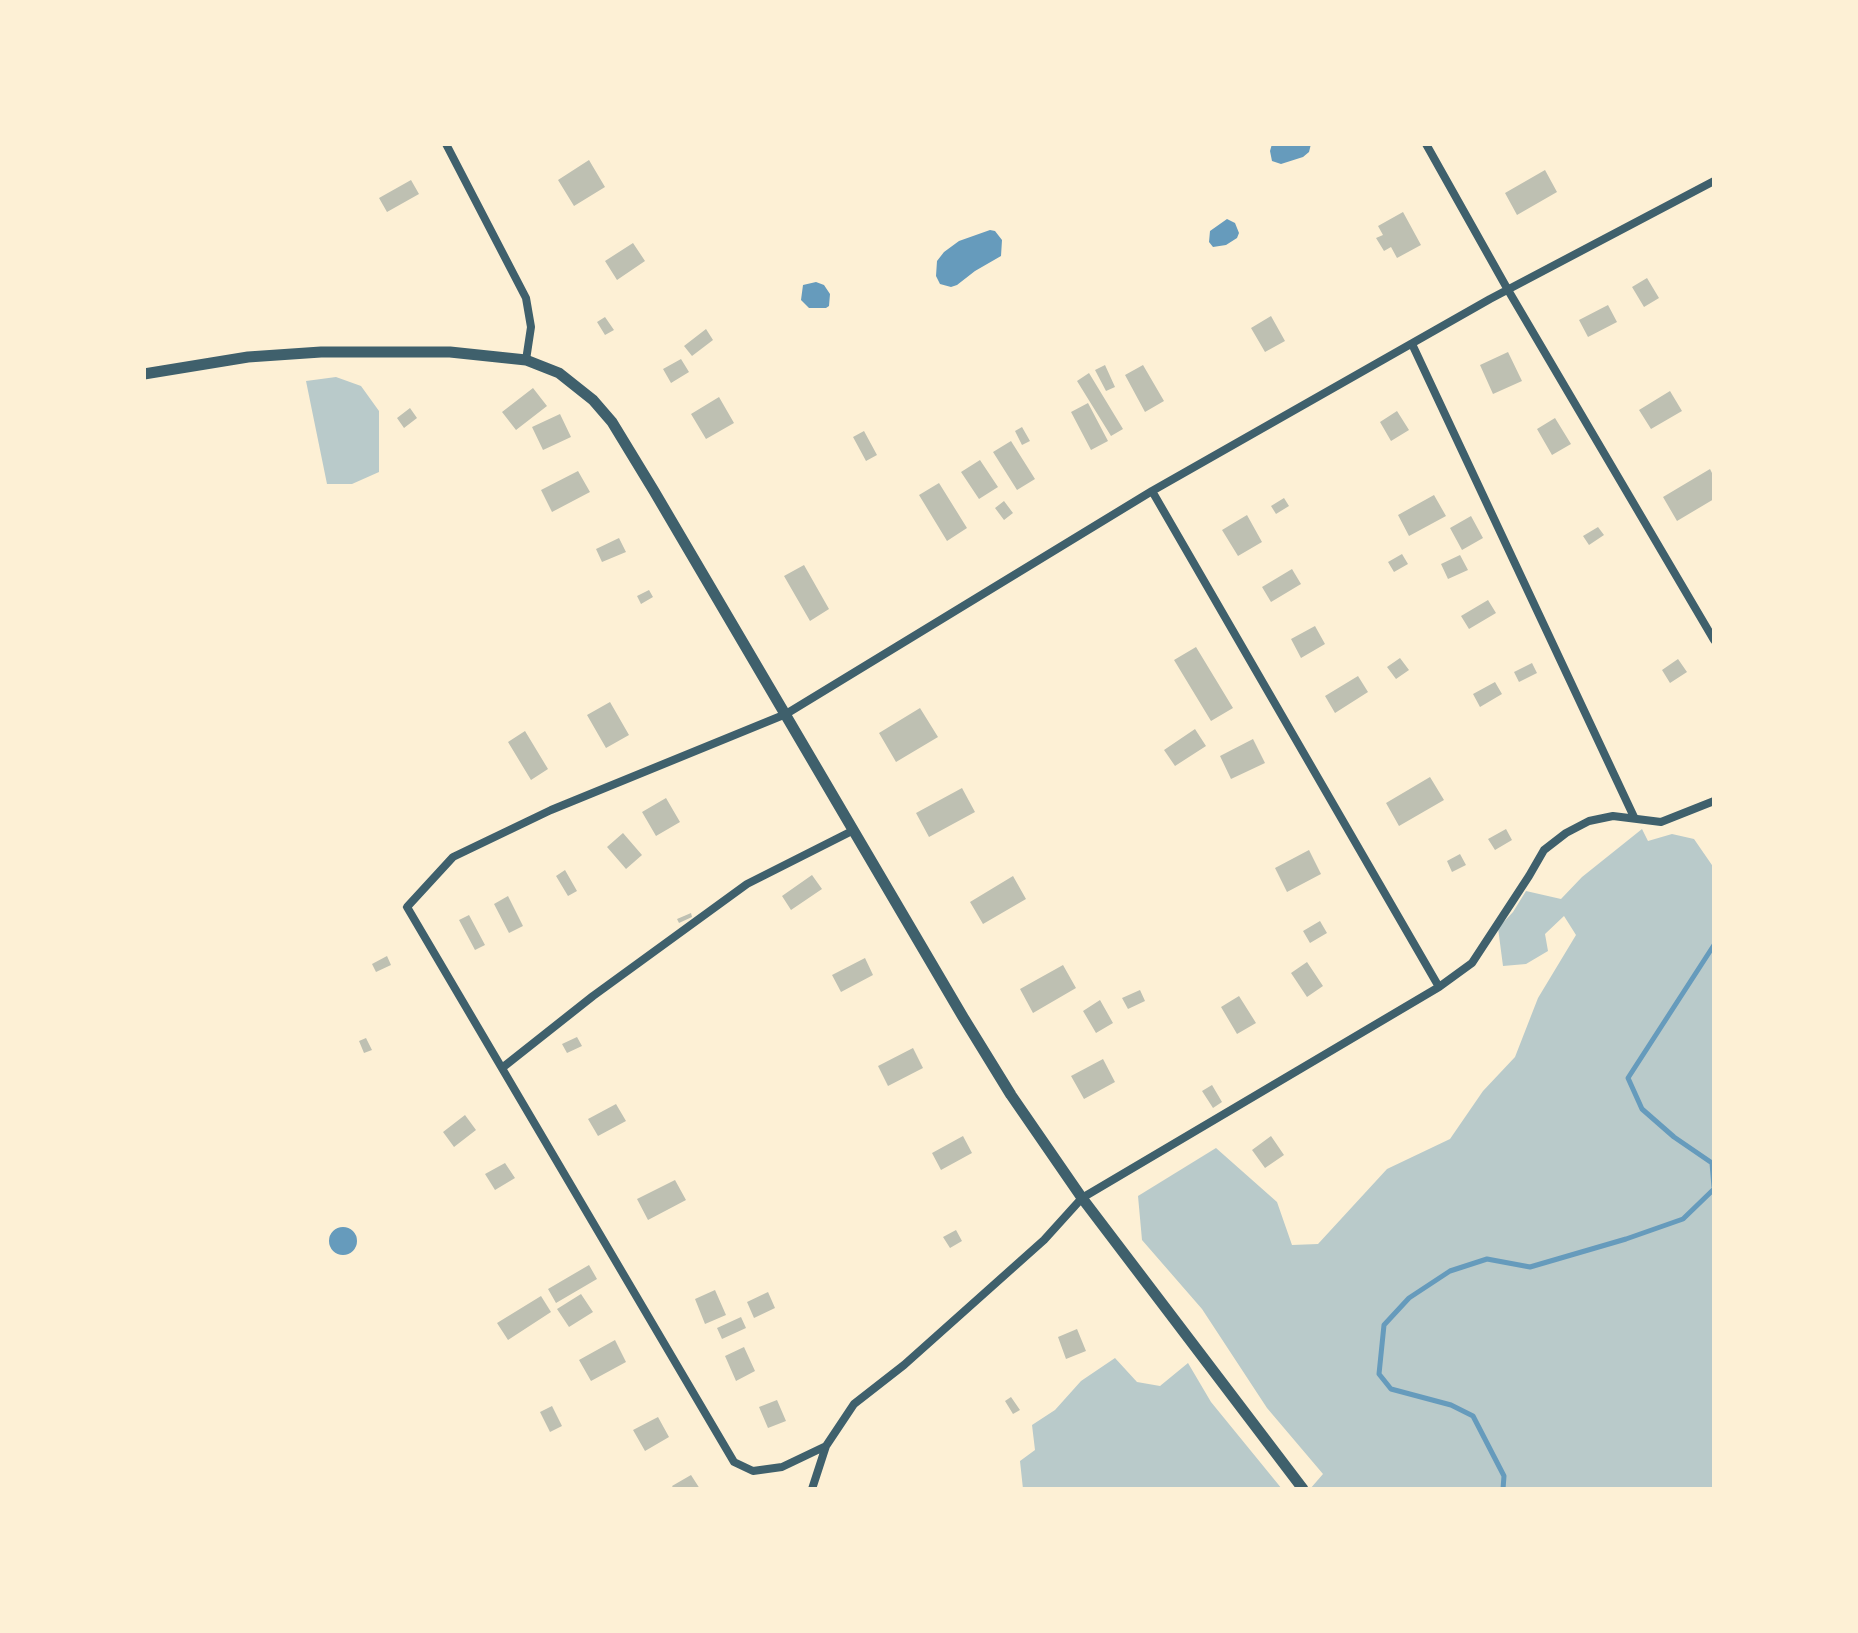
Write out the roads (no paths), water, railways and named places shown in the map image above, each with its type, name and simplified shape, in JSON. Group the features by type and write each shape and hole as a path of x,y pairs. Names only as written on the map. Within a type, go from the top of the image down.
{"street":[{"path":"446,144 526,298 531,327 526,360"},
{"path":"1426,144 1714,640"},
{"path":"826,1446 782,1467 753,1471 734,1462 407,907 453,857 551,810 786,714 1152,491 1508,290 1714,181"},
{"path":"1412,344 1634,817"},
{"path":"144,374 248,357 321,352 450,352 526,360 559,373 593,400 612,422 1011,1095 1082,1198 1303,1489"},
{"path":"1152,491 1439,987"},
{"path":"812,1489 826,1446 854,1404 904,1365 1044,1240 1082,1198 1439,987 1472,963 1544,850 1566,833 1589,821 1613,816 1661,822 1714,801"},
{"path":"502,1068 593,996 747,884 854,830"}],"water":[{"path":"1272,144 1311,144 1309,152 1303,157 1281,164 1272,161"},
{"path":"1227,219 1235,223 1239,233 1237,238 1226,245 1213,247 1209,242 1210,231"},
{"path":"995,231 1002,240 1001,256 957,285 940,284 936,276 937,261 944,252 959,241"},
{"path":"816,282 824,285 830,294 826,308 809,308 801,300 803,285"},
{"path":"343,1227 353,1231 357,1241 353,1251 343,1255 333,1251 329,1241 333,1231"}],"waterway":[{"path":"1714,945 1628,1078 1642,1109 1674,1137 1712,1163 1714,1187"},
{"path":"1503,1489 1504,1476 1473,1416 1451,1405 1391,1389 1379,1374 1384,1325 1409,1298 1450,1271 1487,1259 1530,1267 1626,1239 1683,1219 1714,1189"}]}
